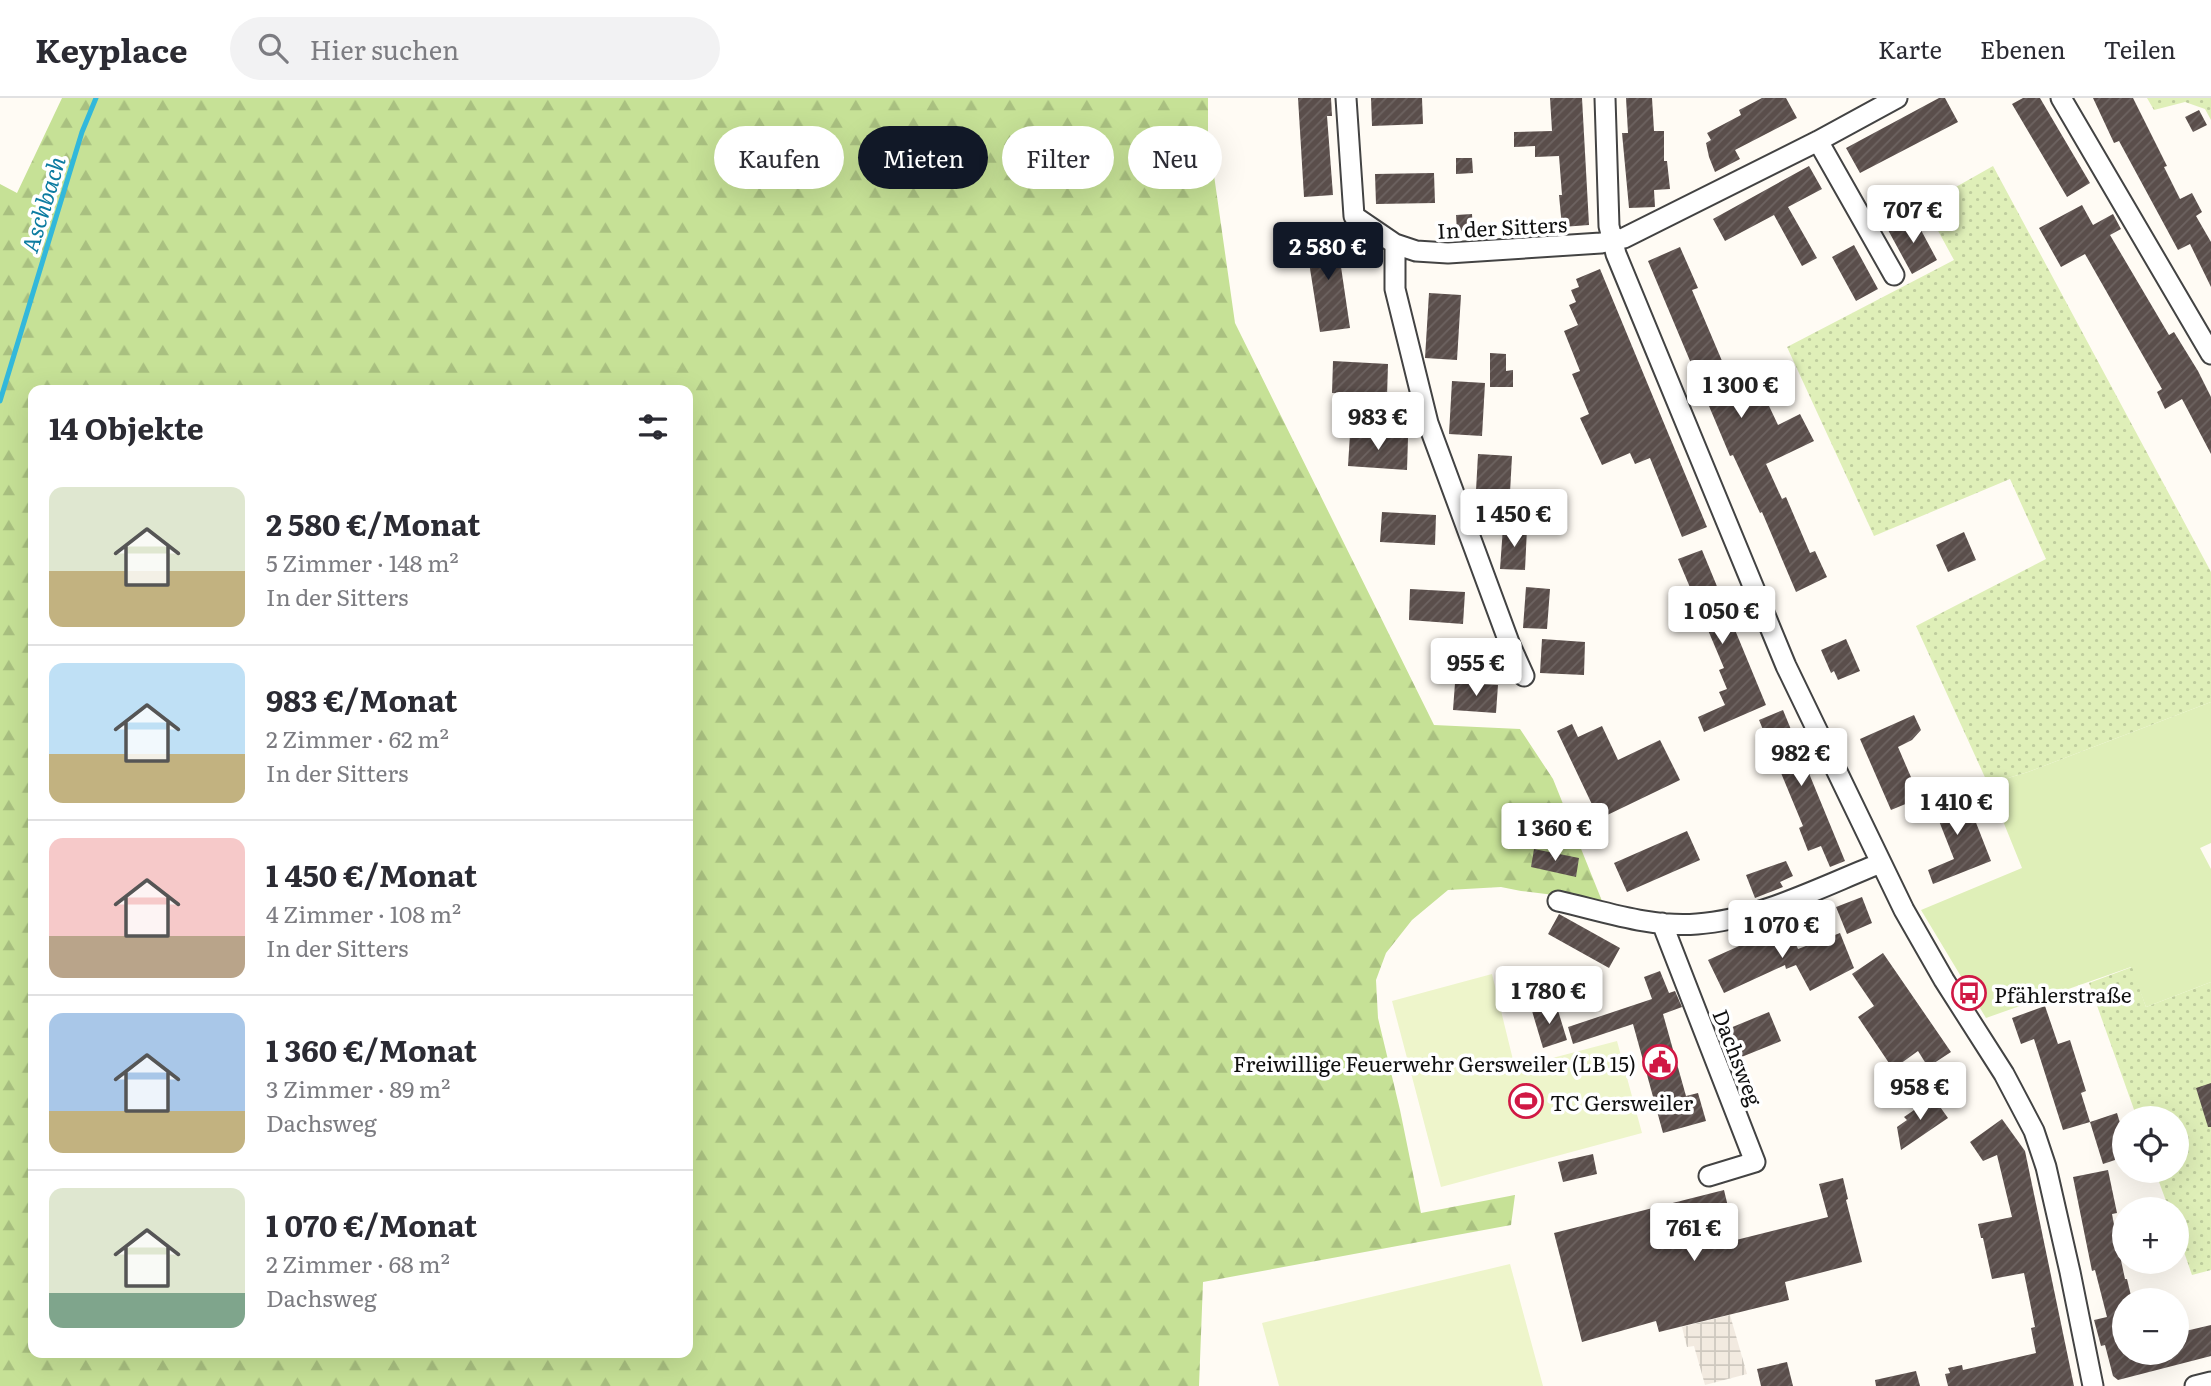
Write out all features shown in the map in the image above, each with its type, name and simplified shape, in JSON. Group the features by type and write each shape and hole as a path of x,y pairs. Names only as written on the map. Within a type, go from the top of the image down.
{"street":[{"name":"In der Sitters","path":"1346,98 1354,216 1395,244 1416,251 1448,253 1613,242 1624,239 1818,141 1896,98"},
{"path":"1605,98 1609,226 1613,242 1776,641 1881,863 1904,910 1944,980 2004,1074 2034,1131 2046,1167 2093,1386"},
{"path":"2062,98 2211,354"},
{"path":"1818,141 1894,275"},
{"path":"1395,244 1395,289 1428,423 1524,676"},
{"path":"1558,901 1662,923 1697,924 1751,914 1881,863"},
{"name":"Dachsweg","path":"1662,923 1755,1162 1709,1176"},
{"path":"2194,1386 2211,1382"}],"green space":[{"path":"62,98 1208,98 1208,126 1128,126 1128,189 1216,189 1235,323 1434,725 1520,729 1553,779 1602,901 1501,887 1448,890 1412,920 1386,953 1376,980 1378,1018 1421,1213 1515,1195 1511,1225 1203,1282 1199,1386 0,1386 0,184 17,193"},
{"path":"2147,98 2211,98 2211,120 2205,109 2185,102 2154,110"},
{"path":"1993,166 2211,572 2211,702 2028,772 1988,784 1916,626 2046,559 2010,479 1874,536 1787,347 1954,260 1924,205"},
{"path":"2211,702 2211,843 2200,848 2211,869 2211,982 2146,1007 2131,967 1986,1018 1921,910 2022,868 1988,784 2028,772"},
{"path":"2132,967 2146,1007 2211,982 2211,1270 2192,1275 2189,1266 2189,1197 2165,1197 2159,1183 2189,1183 2189,1106 2133,1106 2089,983"},
{"name":"TC Gersweiler","path":"1492,974 1515,1068 1617,1041 1642,1133 1441,1187 1392,1001"},
{"path":"1510,1264 1543,1386 1279,1386 1262,1323"}],"shaded area":[{"path":"1730,1315 1747,1374 1705,1385 1694,1346 1687,1347 1682,1327"}],"building":[{"path":"1298,98 1331,98 1332,116 1327,116 1333,195 1304,197"},
{"path":"1371,98 1422,98 1423,124 1372,126"},
{"path":"1550,98 1582,98 1589,225 1562,227 1559,156 1535,157 1535,146 1514,147 1514,132 1552,131"},
{"path":"1626,98 1652,98 1654,131 1664,131 1664,161 1667,161 1670,189 1654,190 1655,207 1629,208 1622,133 1628,133"},
{"path":"1762,98 1786,98 1797,118 1735,150 1740,159 1715,172 1706,143 1711,140 1707,133 1741,115 1739,110"},
{"path":"1939,98 1945,98 1958,122 1860,173 1846,148"},
{"path":"2023,98 2040,98 2090,183 2067,197 2012,104"},
{"path":"2093,98 2133,98 2167,166 2164,167 2180,199 2192,193 2202,212 2196,216 2211,242 2211,287 2190,244 2178,250 2119,141 2114,143"},
{"path":"2199,110 2207,125 2193,132 2185,117"},
{"path":"1456,158 1472,158 1473,173 1456,174"},
{"path":"1809,166 1822,189 1788,207 1817,258 1802,266 1774,215 1725,241 1713,219"},
{"path":"1434,173 1435,203 1376,204 1375,174"},
{"path":"2082,205 2093,225 2113,214 2121,229 2110,235 2169,335 2174,332 2198,371 2211,397 2211,454 2182,399 2165,409 2157,392 2162,389 2085,254 2061,267 2039,228"},
{"path":"1472,214 1473,230 1457,231 1456,215"},
{"path":"1914,217 1937,260 1912,274 1888,230"},
{"path":"1336,233 1350,328 1320,332 1305,237"},
{"path":"1854,245 1878,289 1856,301 1832,257"},
{"path":"1680,247 1698,288 1692,290 1739,401 1762,391 1778,425 1800,414 1814,441 1766,464 1782,499 1786,497 1810,553 1815,551 1827,577 1796,592 1762,512 1760,513 1733,455 1730,456 1648,261"},
{"path":"1600,269 1707,527 1682,537 1650,458 1635,464 1630,453 1602,465 1580,418 1589,414 1572,374 1580,371 1564,331 1578,325 1569,305 1576,302 1571,290 1579,287 1576,279"},
{"path":"1429,293 1461,295 1457,360 1425,358"},
{"path":"1490,353 1506,354 1506,371 1513,370 1513,387 1490,387"},
{"path":"1333,361 1388,364 1387,397 1332,393"},
{"path":"1452,381 1485,383 1482,436 1449,434"},
{"path":"1350,434 1408,438 1407,470 1348,466"},
{"path":"1478,454 1512,456 1509,511 1475,509"},
{"path":"1382,512 1436,515 1435,545 1380,542"},
{"path":"1503,527 1527,528 1525,570 1500,569"},
{"path":"1964,532 1976,560 1948,572 1936,545"},
{"path":"1702,550 1766,705 1704,732 1698,717 1725,705 1719,692 1727,689 1719,670 1724,668 1678,559"},
{"path":"1526,587 1550,589 1547,629 1523,628"},
{"path":"1410,589 1465,592 1463,624 1409,620"},
{"path":"1542,639 1585,642 1584,675 1540,673"},
{"path":"1846,639 1860,671 1838,680 1834,671 1831,673 1821,650"},
{"path":"1455,683 1498,685 1496,713 1453,710"},
{"path":"1783,710 1845,861 1830,867 1821,846 1808,851 1799,828 1803,826 1759,720"},
{"path":"1914,715 1921,730 1912,740 1898,747 1920,798 1891,810 1860,739"},
{"path":"1572,724 1578,737 1602,726 1618,760 1660,740 1680,780 1599,819 1557,731"},
{"path":"1942,782 1948,798 1954,795 1964,818 1973,815 1991,861 1933,884 1928,870 1954,859 1926,788"},
{"path":"1687,831 1700,860 1627,892 1614,863"},
{"path":"1534,849 1579,858 1576,877 1531,867"},
{"path":"1786,861 1793,876 1780,882 1783,887 1755,898 1746,875"},
{"path":"1862,897 1872,923 1847,934 1836,907"},
{"path":"1559,914 1620,948 1609,968 1548,934"},
{"path":"1788,927 1798,949 1840,933 1854,968 1810,991 1796,965 1786,969 1785,965 1724,993 1708,960"},
{"path":"1883,953 1951,1052 1928,1067 1918,1051 1893,1069 1858,1017 1874,1006 1852,974"},
{"path":"1660,971 1669,993 1675,991 1682,1007 1663,1014 1686,1096 1698,1093 1706,1121 1663,1133 1633,1024 1573,1044 1568,1027 1652,999 1644,977"},
{"path":"1556,1004 1567,1040 1543,1048 1532,1011"},
{"path":"2045,1006 2058,1044 2070,1040 2086,1091 2081,1093 2090,1122 2063,1130 2034,1039 2021,1044 2012,1018"},
{"path":"1769,1012 1781,1041 1729,1062 1718,1033"},
{"path":"2211,1083 2211,1127 2208,1127 2196,1088"},
{"path":"1933,1097 1948,1118 1901,1150 1897,1127 1907,1120 1904,1117"},
{"path":"2112,1115 2112,1161 2103,1164 2090,1122"},
{"path":"2002,1119 2025,1151 2074,1386 1948,1386 1945,1374 1950,1373 1948,1368 1962,1365 1963,1370 2036,1353 2031,1328 2035,1327 2024,1273 1992,1279 1978,1224 2012,1217 1997,1155 1983,1161 1970,1142"},
{"path":"1593,1154 1597,1174 1563,1182 1558,1162"},
{"path":"2108,1170 2114,1197 2112,1274 2124,1274 2129,1288 2112,1288 2112,1365 2176,1365 2118,1380 2113,1376 2105,1345 2101,1346 2094,1320 2107,1317 2095,1270 2092,1271 2073,1177"},
{"path":"1843,1178 1862,1262 1785,1282 1789,1300 1659,1332 1656,1321 1582,1342 1554,1233 1724,1190 1736,1240 1828,1217 1819,1184"},
{"path":"2211,1325 2211,1356 2189,1362 2189,1330"},
{"path":"1787,1362 1793,1386 1761,1386 1757,1369"},
{"path":"1916,1371 1920,1386 1876,1386 1875,1380"}],"waterway":[{"name":"Aschbach","path":"0,401 82,132 96,98"}],"place":[{"name":"Pfählerstraße","path":"1969,993"},
{"name":"Freiwillige Feuerwehr Gersweiler (LB 15)","path":"1660,1062"},
{"name":"TC Gersweiler","path":"1526,1101"}]}
